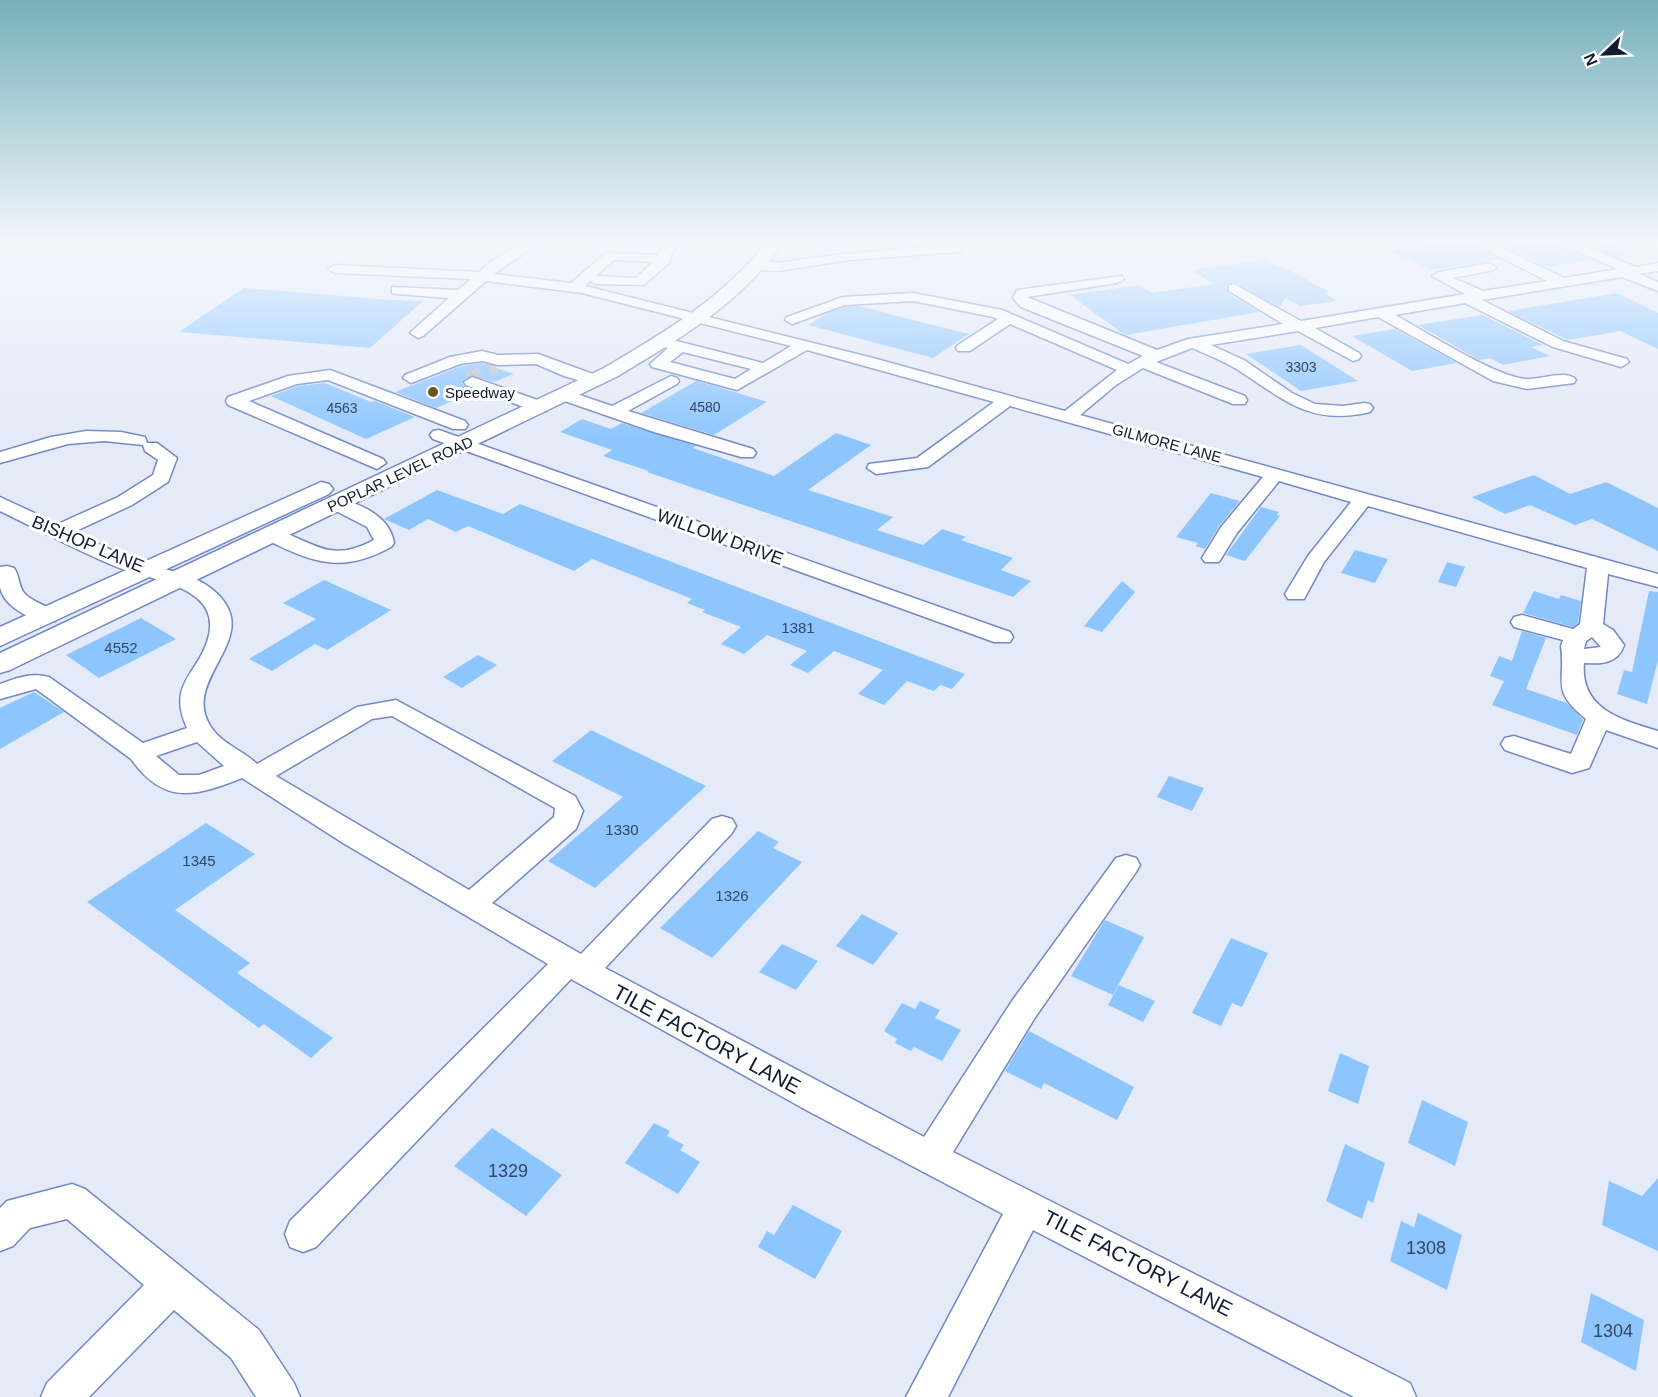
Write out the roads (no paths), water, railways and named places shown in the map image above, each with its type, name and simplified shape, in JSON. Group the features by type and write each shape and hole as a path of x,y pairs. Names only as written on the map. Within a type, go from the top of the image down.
{"main road":[{"name":"POPLAR LEVEL ROAD","path":"0,638 439,435 461,435 540,407 595,380 661,342 700,318 710,309"},
{"name":"POPLAR LEVEL ROAD","path":"0,664 337,504 461,435 516,399 570,373 637,336 675,311"}],"street":[{"path":"418,333 445,309"},
{"name":"GILMORE LANE","path":"669,309 1069,416 1658,581"},
{"path":"792,320 821,309"},
{"path":"969,309 1009,318 1141,362 1239,400"},
{"path":"1036,309 1141,362"},
{"path":"1271,309 1353,356"},
{"path":"1069,416 1093,394 1141,362 1194,343 1397,309"},
{"path":"1496,309 1558,344 1621,362"},
{"path":"1379,312 1499,378 1527,384 1568,380"},
{"path":"964,348 1009,318"},
{"path":"661,342 765,368"},
{"path":"1194,343 1242,366 1299,406 1324,412 1364,408"},
{"path":"681,346 658,364 737,385 805,345"},
{"path":"411,378 456,360 482,356 477,373"},
{"path":"436,368 477,373 545,362 570,373 595,380"},
{"path":"477,373 516,399 540,407"},
{"name":"WILLOW DRIVE","path":"377,463 234,400 294,379 330,375 461,435 1002,637"},
{"path":"613,412 671,381"},
{"path":"565,395 747,453"},
{"path":"876,468 922,463 1007,400"},
{"path":"0,458 82,436 114,434 145,444 168,458 161,478 125,501 58,532"},
{"path":"1212,558 1228,531 1276,473"},
{"path":"1296,594 1316,560 1363,500"},
{"name":"BISHOP LANE","path":"0,503 120,561 178,579"},
{"path":"272,535 317,557 342,560 372,551 384,543 384,534 378,525 337,504"},
{"path":"1598,565 1596,602 1580,640 1572,684 1577,696 1599,718 1658,740"},
{"path":"8,572 10,591 15,598 47,616"},
{"name":"TILE FACTORY LANE","path":"178,579 201,591 214,603 222,622 217,643 196,683 191,698 194,722 212,745 251,771 575,967 1026,1206 1396,1397"},
{"path":"1522,622 1580,640"},
{"path":"0,692 28,682 41,682 140,753 149,767 168,783 182,787 251,771 366,712 396,708 567,802 570,811 566,822 471,905"},
{"path":"1514,744 1572,764 1580,762 1599,718"},
{"path":"140,753 201,732"},
{"path":"303,1234 722,826"},
{"path":"931,1156 1023,1010 1126,865"},
{"path":"0,1233 20,1213 72,1201 245,1344 280,1397"},
{"path":"926,1397 1026,1206"},
{"path":"61,1397 173,1283"}],"tunnel":[{"path":"468,380 496,367"}],"place":[{"name":"Speedway","path":"433,392"}]}
